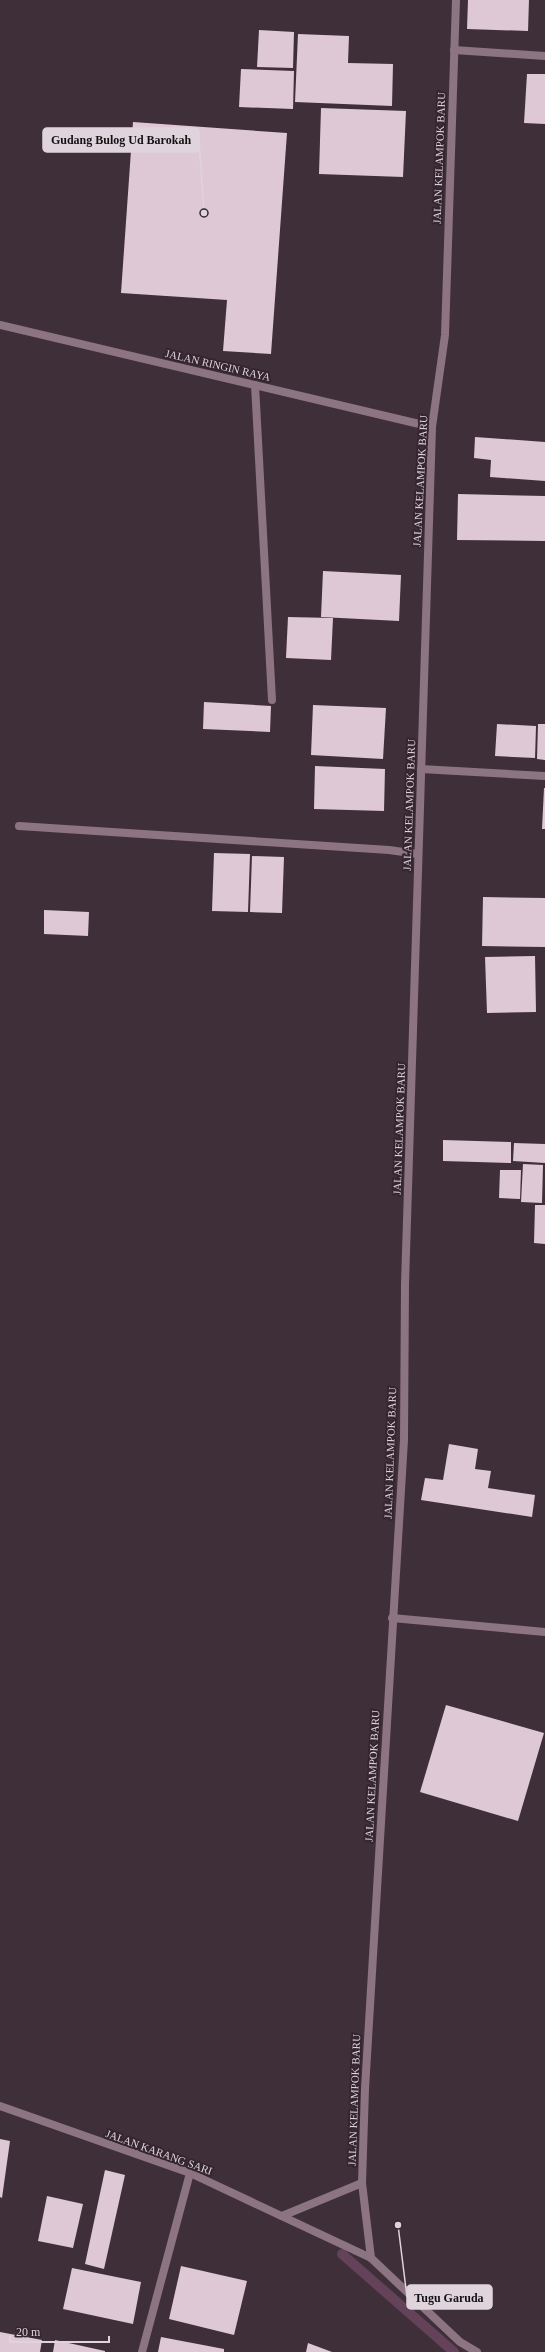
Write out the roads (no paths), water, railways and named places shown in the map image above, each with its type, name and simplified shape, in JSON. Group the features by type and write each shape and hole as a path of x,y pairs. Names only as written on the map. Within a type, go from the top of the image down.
{"street":[{"name":"JALAN KELAMPOK BARU","path":"371,2258 362,2183 364,2089 404,1440 405,1284 432,427 445,335 456,0"},
{"path":"454,50 545,56"},
{"name":"JALAN RINGIN RAYA","path":"0,325 432,427"},
{"path":"255,385 272,700"},
{"path":"421,769 545,776"},
{"path":"19,826 389,850 418,854"},
{"path":"392,1618 545,1632"},
{"name":"JALAN KARANG SARI","path":"0,2106 190,2173 371,2258 460,2342 477,2352"},
{"path":"142,2352 190,2173"},
{"path":"282,2216 362,2183"}],"waterway":[{"path":"342,2254 454,2352"}],"place":[{"name":"Gudang Bulog Ud Barokah","path":"204,213"},
{"name":"Tugu Garuda","path":"398,2225"}]}
